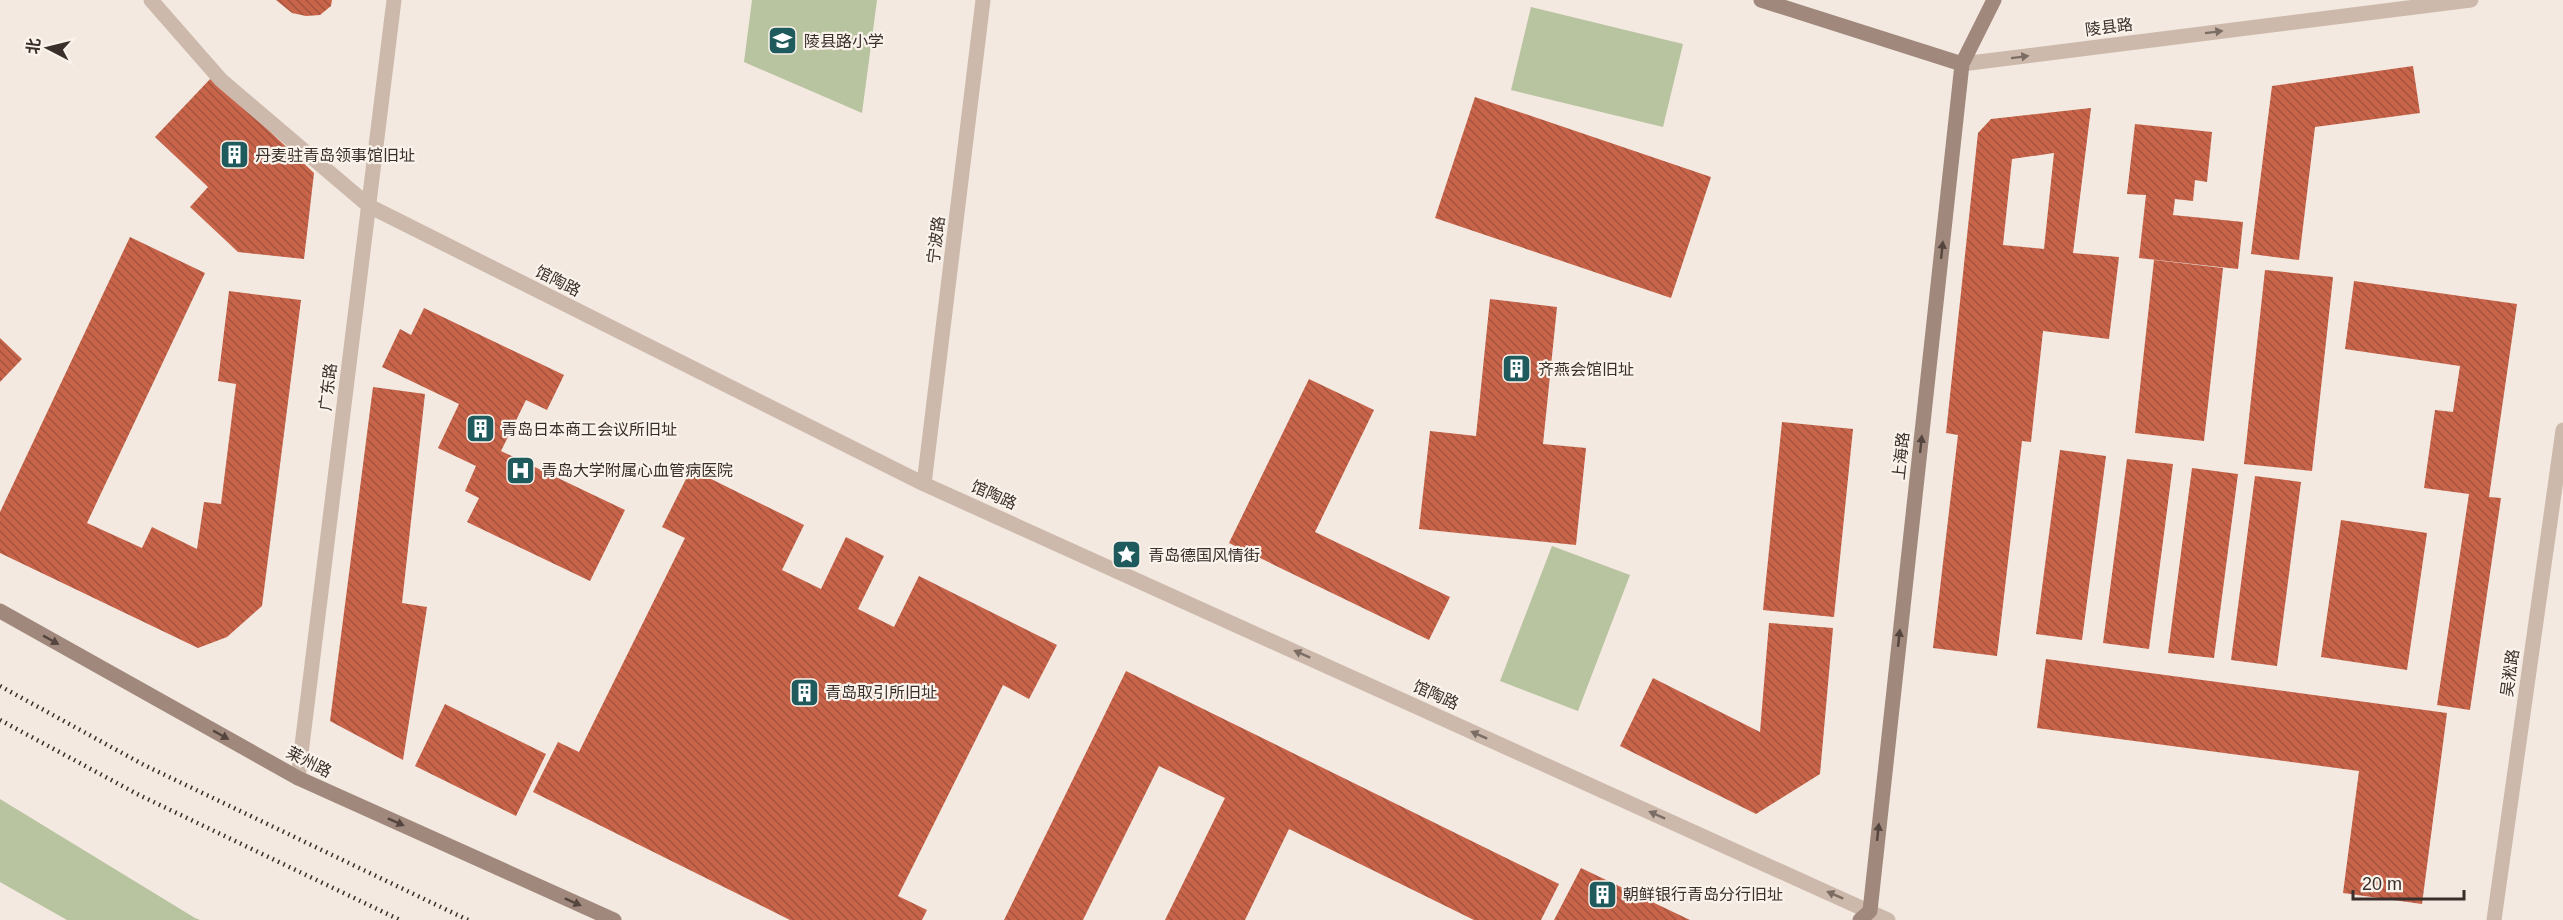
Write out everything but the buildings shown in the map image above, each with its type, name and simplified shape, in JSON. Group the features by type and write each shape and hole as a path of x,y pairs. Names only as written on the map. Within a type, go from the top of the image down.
{"street":[{"name":"馆陶路","path":"151,0 221,80 369,206 924,484 1865,915 1888,920"},
{"name":"广东路","path":"298,778 394,0"},
{"name":"宁波路","path":"924,484 983,0"},
{"name":"陵县路","path":"1761,0 1962,64 2471,0"},
{"name":"上海路","path":"1865,915 1962,64 1994,0"},
{"name":"吴淞路","path":"2493,920 2563,430"},
{"name":"莱州路","path":"0,611 298,778 614,920"}],"green space":[{"name":"陵县路小学","path":"752,0 877,0 862,113 744,62"},
{"path":"1531,7 1683,44 1663,127 1511,90"},
{"path":"1552,546 1630,575 1578,711 1500,681"},
{"path":"0,799 200,920 67,920 0,882"}],"railway":[{"path":"0,686 144,765 468,920"},
{"path":"0,720 139,795 400,920"}],"place":[{"name":"陵县路小学","path":"783,41"},
{"name":"丹麦驻青岛领事馆旧址","path":"234,155"},
{"name":"齐燕会馆旧址","path":"1517,369"},
{"name":"青岛日本商工会议所旧址","path":"480,429"},
{"name":"青岛大学附属心血管病医院","path":"520,470"},
{"name":"青岛德国风情街","path":"1127,555"},
{"name":"青岛取引所旧址","path":"804,692"},
{"name":"朝鲜银行青岛分行旧址","path":"1602,894"}]}
